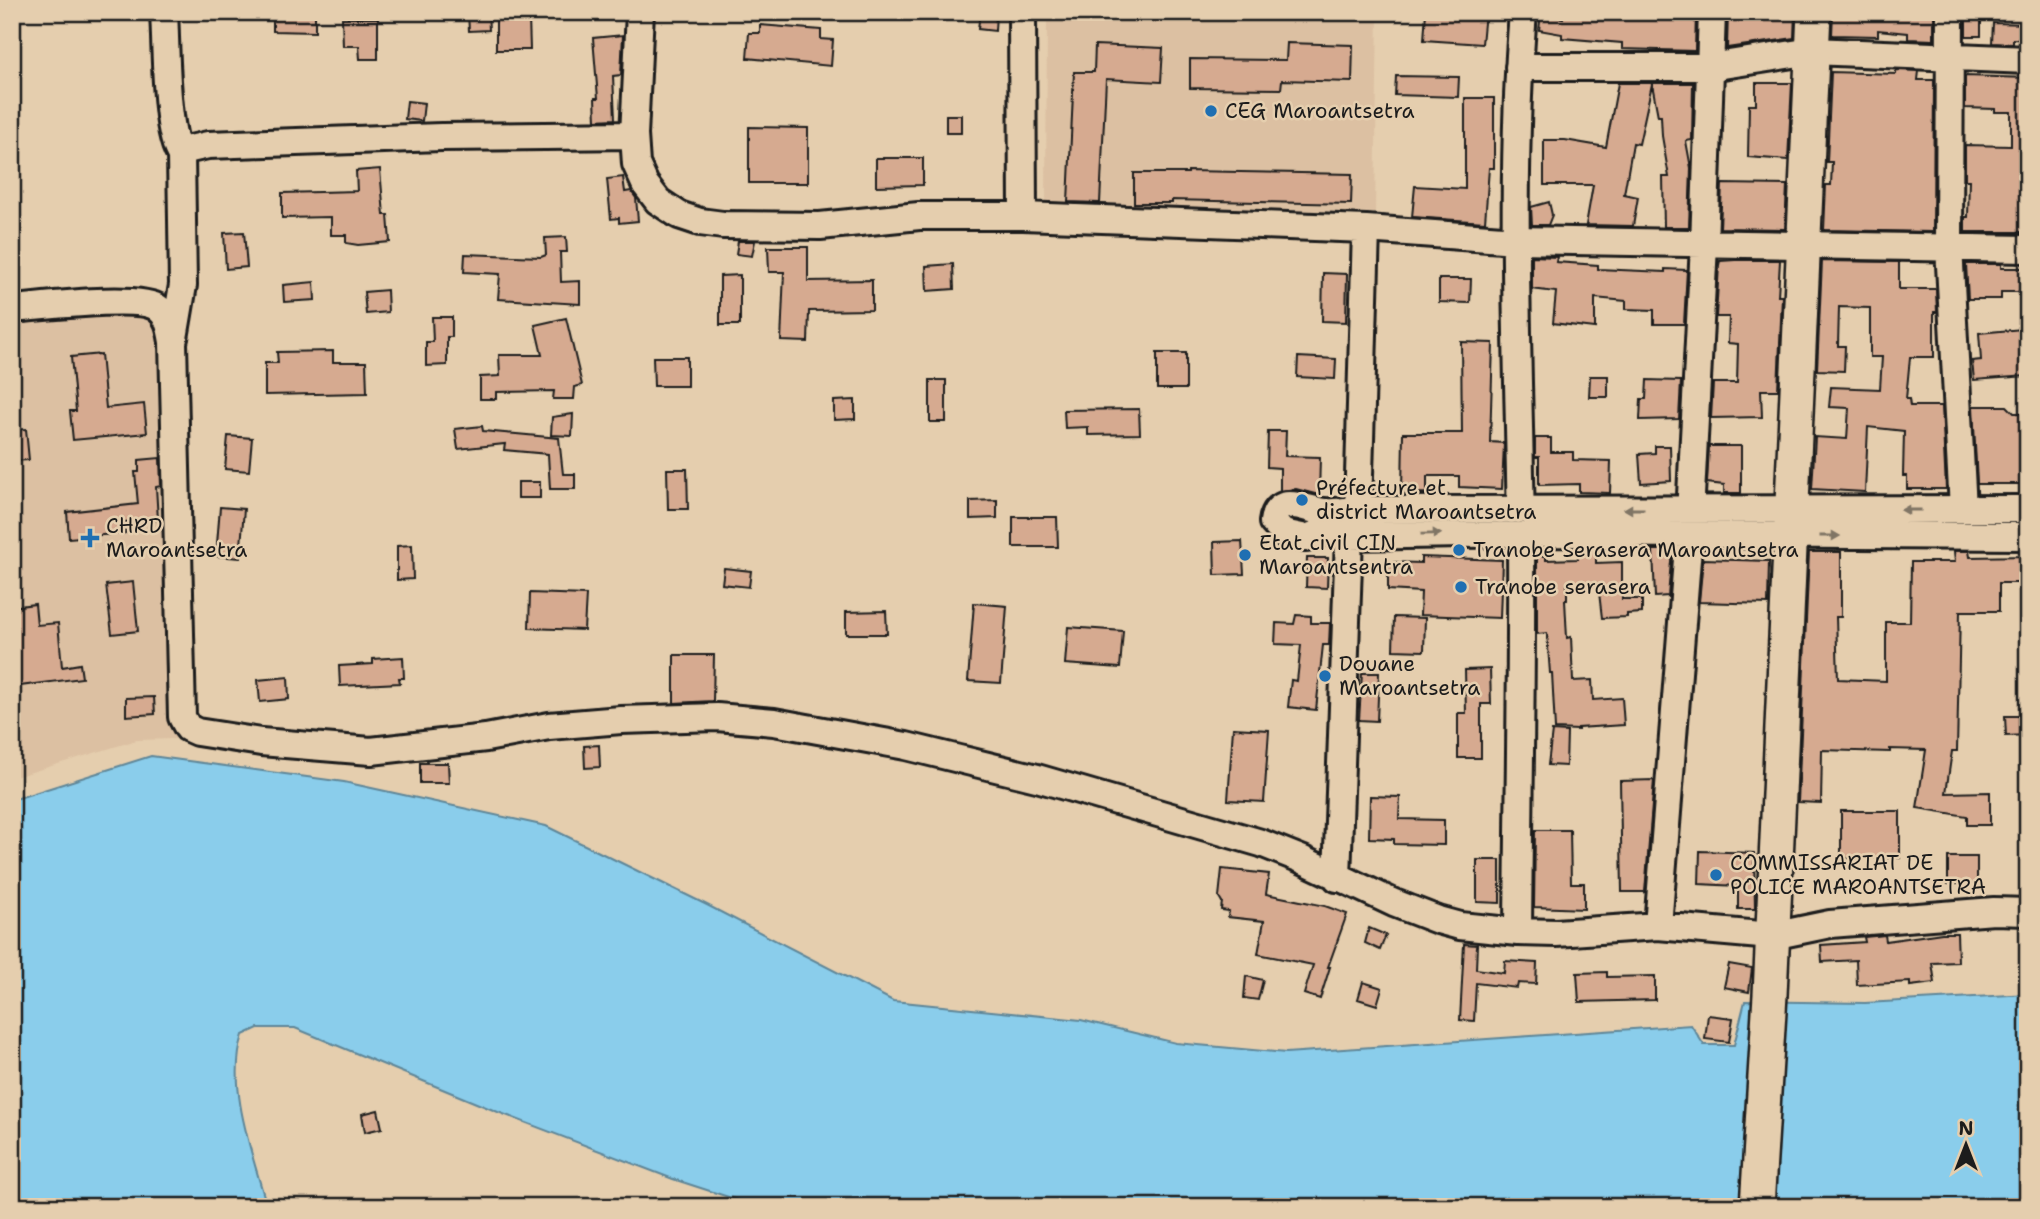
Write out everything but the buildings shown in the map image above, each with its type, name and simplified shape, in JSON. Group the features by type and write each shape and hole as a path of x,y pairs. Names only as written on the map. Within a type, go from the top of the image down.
{"main road":[{"path":"1757,1207 1770,995 1814,12"}],"street":[{"path":"164,12 171,122 174,142 181,155 184,285 173,342 182,718 188,728 206,734 261,742 371,751 474,740 549,726 621,720 718,718 774,722 906,746 1037,778 1261,843 1438,920 1460,926 1518,932 1556,933 1658,926 1772,936 1830,924 1868,920 1994,911 2028,912"},
{"path":"640,12 634,135 636,164 645,184 659,201 679,215 700,222 723,225 820,226 919,216 1023,216 1366,229 1516,240 2028,249"},
{"path":"1022,12 1023,216"},
{"path":"1518,932 1520,521 1516,240 1519,67 1523,12"},
{"path":"1658,926 1689,522 1704,245 1712,12"},
{"path":"1950,12 1948,246 1963,509"},
{"path":"1519,67 1710,67 1812,51 2028,60"},
{"path":"181,155 190,149 208,145 634,135"},
{"path":"1337,878 1349,536 1358,510 1366,229"},
{"path":"12,309 134,301 147,303 156,306 165,314 173,342"},
{"path":"1520,521 1349,536 1324,531 1306,538 1287,535 1275,526 1275,513 1289,505 1309,507 1322,512 1358,510 1520,521 1791,523 2028,536"},
{"path":"1791,523 1963,509 2028,509"}],"shaded area":[{"name":"CEG Maroantsetra","path":"1047,12 1378,12 1375,213 1046,211"},
{"name":"CHRD Maroantsetra","path":"136,306 152,319 159,337 176,739 137,740 12,778 12,315"}],"water":[{"path":"151,756 344,782 546,826 893,1001 1081,1020 1176,1043 1286,1053 1691,1025 1704,1045 1734,1045 1745,1001 1865,1003 2028,994 2028,1207 759,1207 673,1179 498,1112 295,1028 258,1028 243,1035 239,1055 239,1099 267,1207 12,1207 12,800"}],"place":[{"name":"CEG Maroantsetra","path":"1211,111"},
{"name":"Préfecture et district Maroantsetra","path":"1302,500"},
{"name":"CHRD Maroantsetra","path":"90,538"},
{"name":"Tranobe Serasera Maroantsetra","path":"1459,550"},
{"name":"Etat civil CIN Maroantsentra","path":"1245,555"},
{"name":"Tranobe serasera","path":"1461,587"},
{"name":"Douane Maroantsetra","path":"1325,676"},
{"name":"COMMISSARIAT DE POLICE MAROANTSETRA","path":"1716,875"}]}
